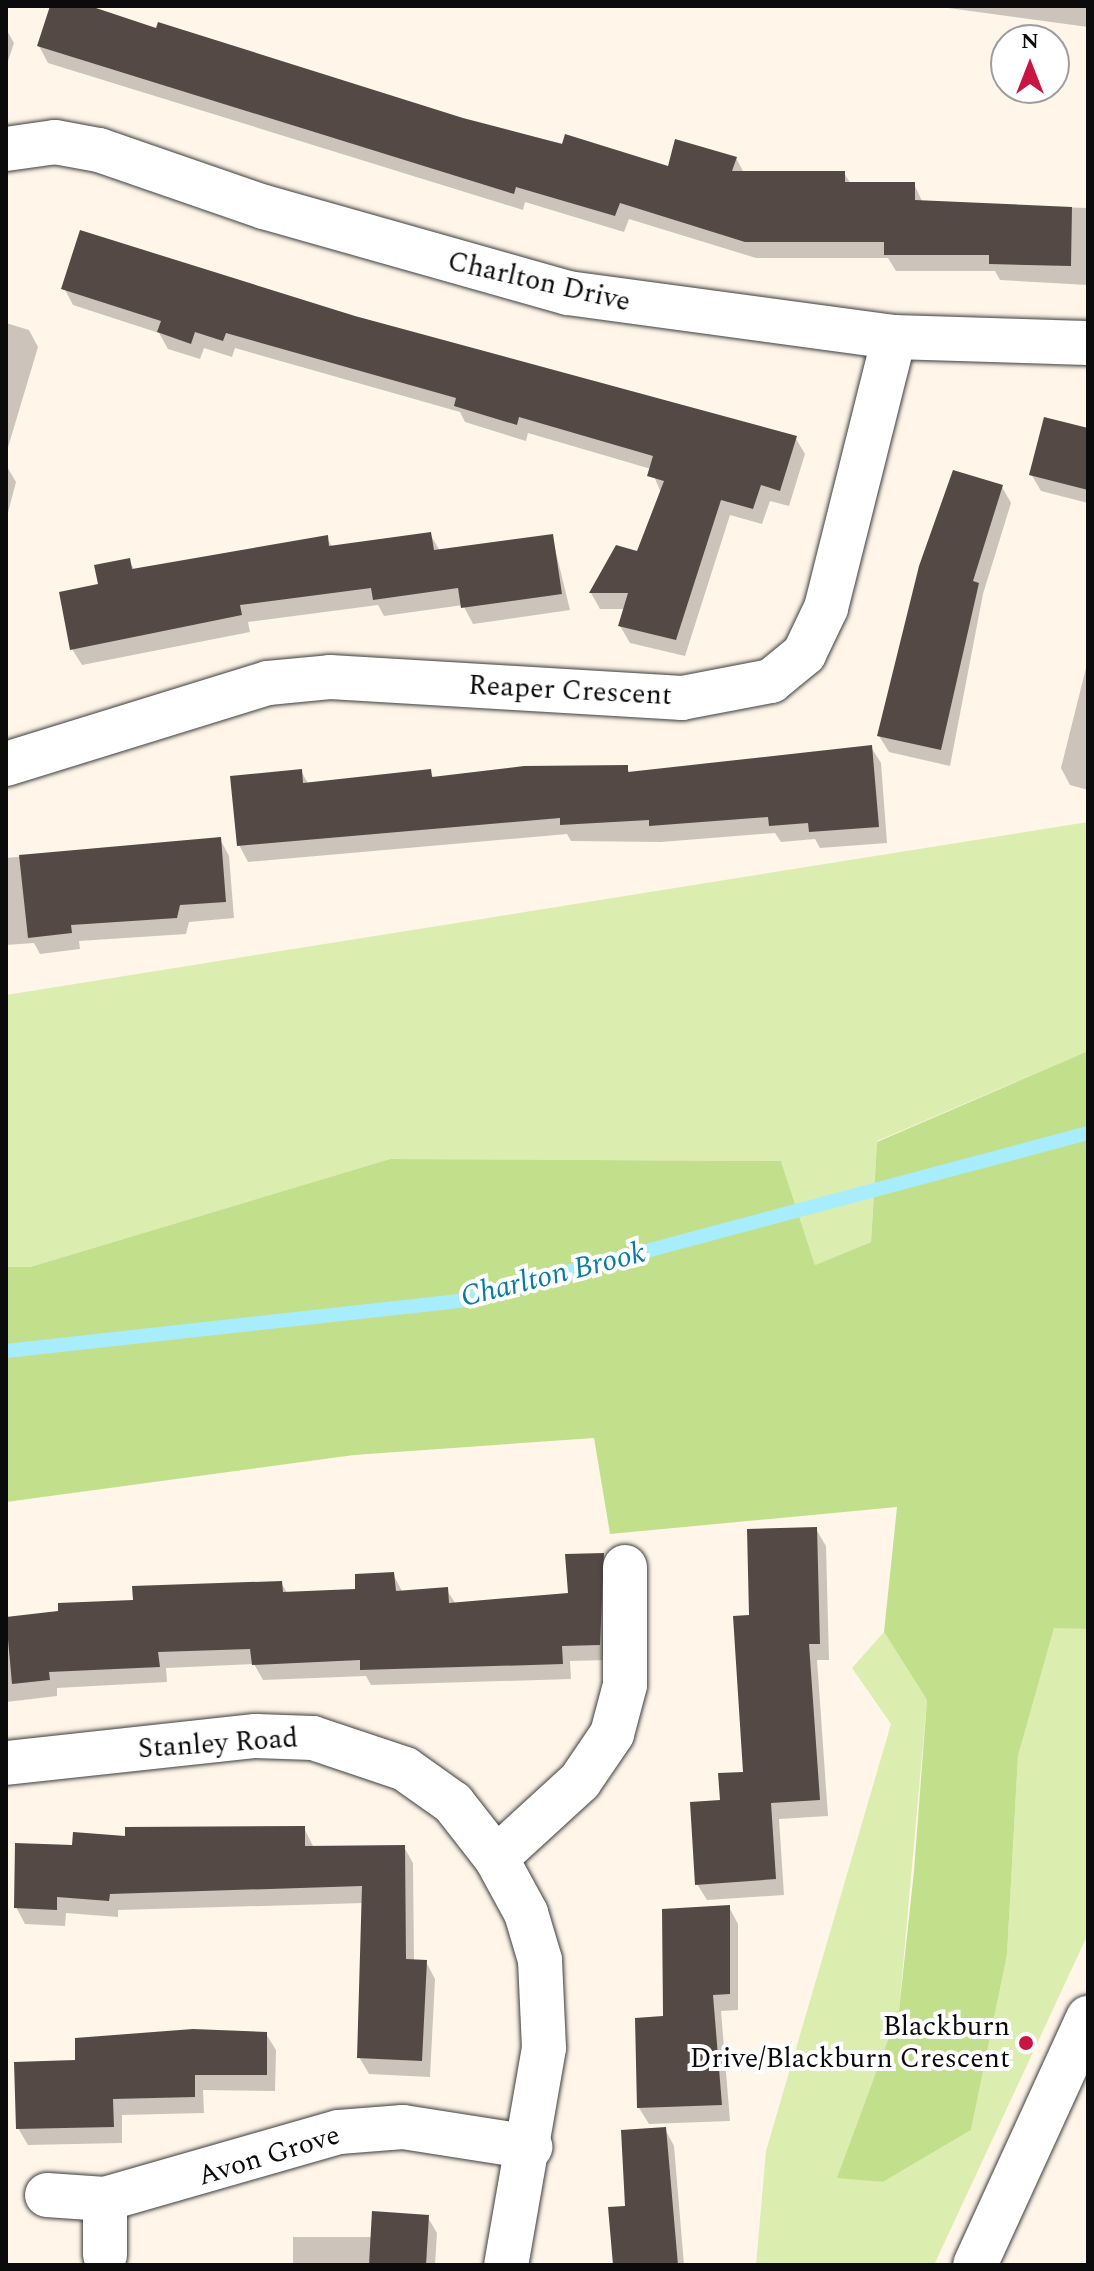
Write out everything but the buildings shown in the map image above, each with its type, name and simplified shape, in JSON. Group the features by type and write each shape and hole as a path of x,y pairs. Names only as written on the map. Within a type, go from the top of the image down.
{"street":[{"name":"Charlton Drive","path":"6,149 55,142 99,150 264,207 568,293 894,337 1088,343"},
{"name":"Reaper Crescent","path":"6,764 268,683 330,677 682,698 771,681 804,654 826,608 894,337"},
{"path":"496,1858 580,1781 612,1734 625,1685 625,1567"},
{"name":"Stanley Road","path":"6,1763 256,1736 313,1738 405,1769 453,1803 496,1858 526,1913 540,1960 544,2048 530,2147 506,2265"},
{"path":"975,2265 1088,2018"},
{"name":"Avon Grove","path":"47,2195 105,2199 339,2132 403,2127 530,2147"},
{"path":"105,2199 105,2255"}],"green space":[{"path":"1088,822 1088,1051 877,1141 871,1242 815,1265 781,1161 390,1159 30,1267 6,1267 6,995"},
{"path":"1088,1051 1088,1629 1054,1628 1018,1756 1007,1955 971,2130 883,2182 837,2178 899,2010 914,1871 927,1700 884,1632 897,1507 610,1534 594,1438 354,1455 6,1502 6,1267 30,1267 390,1159 781,1161 815,1265 871,1242 877,1142"},
{"path":"1054,1627 1088,1629 1088,1934 934,2265 756,2265 766,2151 891,1724 852,1668 884,1632 927,1700 899,2010 838,2177 883,2182 971,2130 1007,1955 1018,1756"}],"waterway":[{"name":"Charlton Brook","path":"6,1351 459,1301 1088,1133"}],"place":[{"name":"Blackburn Drive/Blackburn Crescent","path":"1026,2043"}]}
